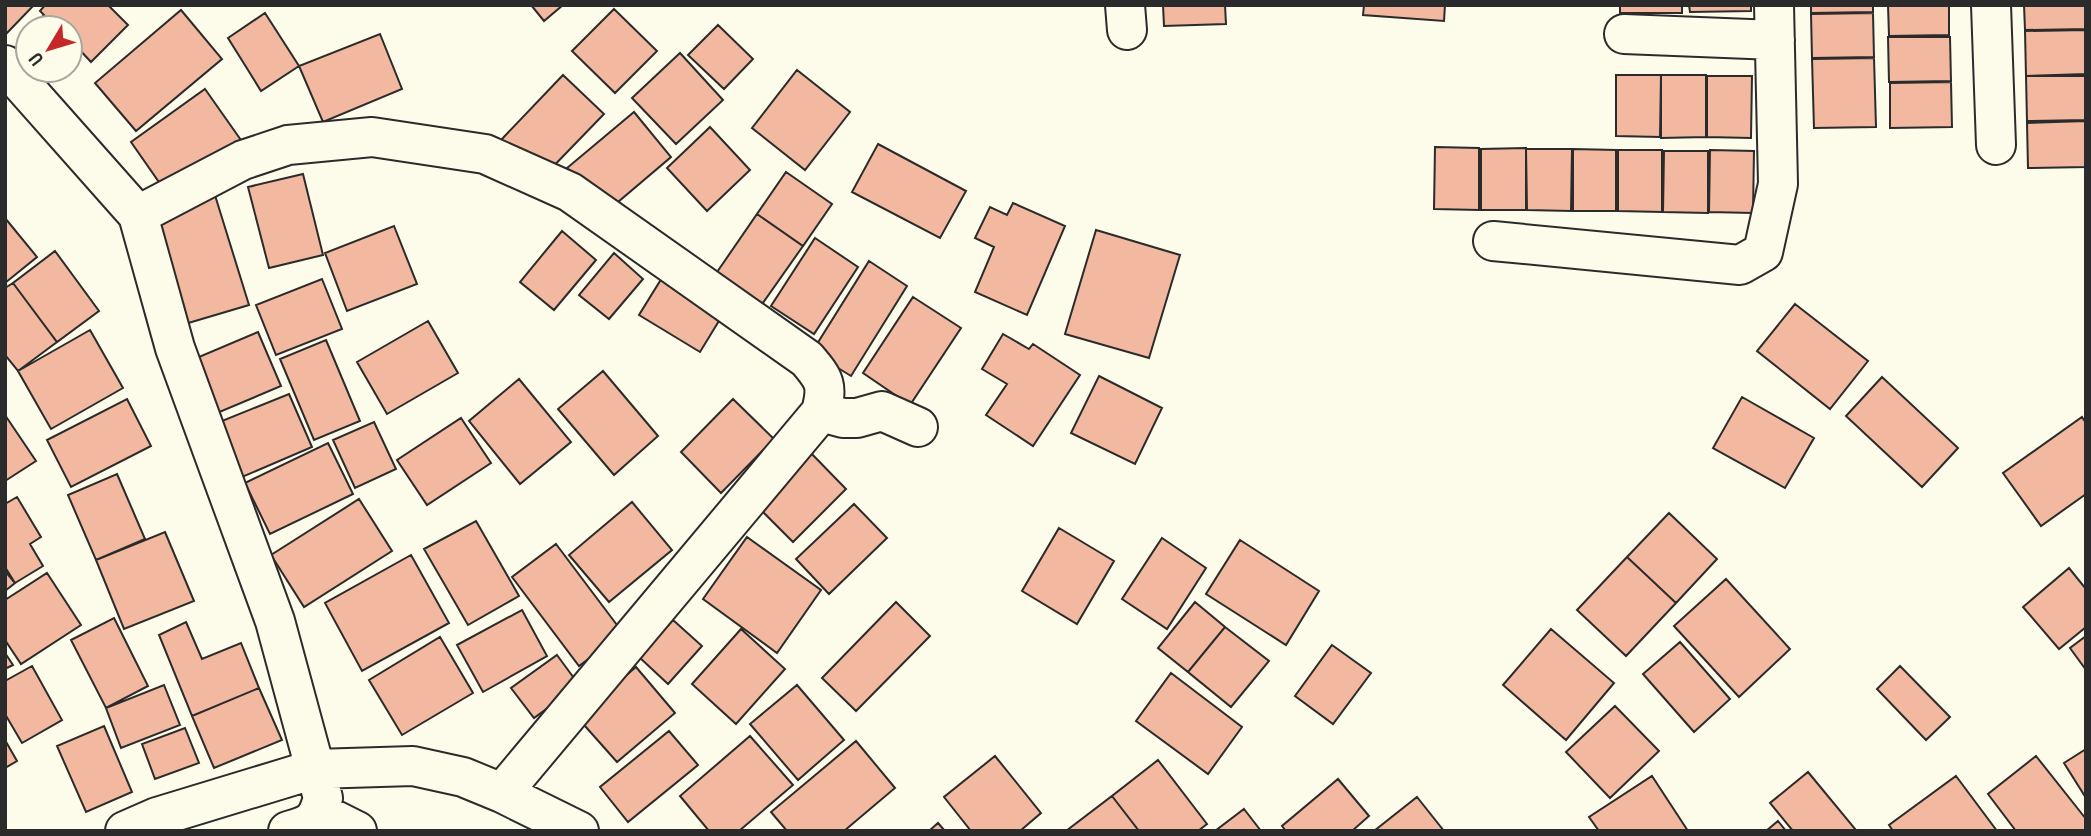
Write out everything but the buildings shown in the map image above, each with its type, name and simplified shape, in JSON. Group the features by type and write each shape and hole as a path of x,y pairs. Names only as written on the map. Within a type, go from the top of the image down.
{"street":[{"path":"1991,5 1996,145"},
{"path":"1493,241 1740,265 1763,252 1778,184 1775,22 1624,34"},
{"path":"5,65 138,215 175,348 275,621 323,798 303,822"},
{"path":"138,215 243,160 288,145 372,137 485,154 570,192 807,359 823,378 825,394 821,412 502,793"},
{"path":"821,412 843,418 857,418 882,411 918,427"},
{"path":"145,827 315,769 414,766 463,777 579,831"},
{"path":"303,822 357,831"}]}
